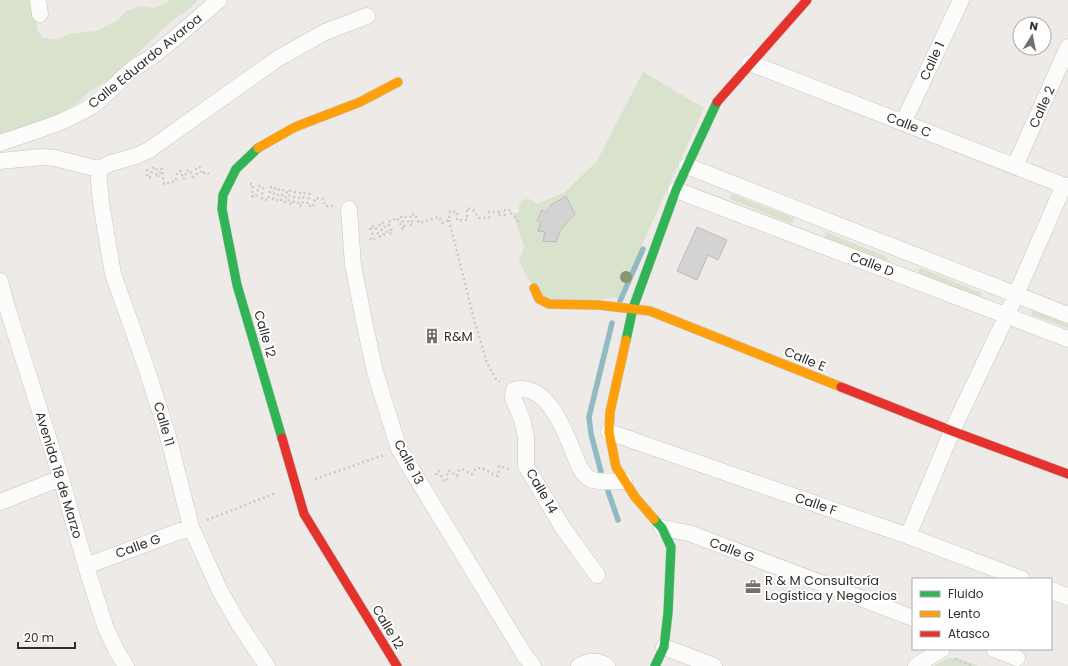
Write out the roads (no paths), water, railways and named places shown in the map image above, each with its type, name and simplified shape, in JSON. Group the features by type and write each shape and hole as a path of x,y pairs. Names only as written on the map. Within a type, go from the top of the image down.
{"street":[{"name":"Calle Eduardo Avaroa","path":"0,143 69,119 92,106 108,94 118,82 133,69 153,56 219,0"},
{"path":"655,666 664,647 668,613 671,547 662,528 639,502 616,467 609,432 610,412 633,308 676,190 717,102 806,0"},
{"name":"Calle 1","path":"904,122 961,0"},
{"path":"0,162 43,157 55,158 98,169 111,163 136,156 150,150 277,59 325,32 367,16"},
{"name":"Calle 2","path":"1015,166 1068,47"},
{"name":"Calle C","path":"750,63 1066,186"},
{"name":"Calle 12","path":"397,666 304,514 237,285 222,209 223,195 227,184 236,169 257,148 295,127 360,102 398,82"},
{"name":"Calle D","path":"687,166 1068,315"},
{"name":"Calle 11","path":"98,169 101,203 113,274 166,428 191,527 220,591 239,624 267,666"},
{"path":"908,536 952,431 1066,186"},
{"name":"Calle D","path":"676,190 1068,339"},
{"name":"Calle 13","path":"348,209 353,265 363,316 375,372 399,449 525,656 533,666"},
{"name":"Avenida 18 de Marzo","path":"0,281 105,626 116,650 126,666"},
{"name":"Calle E","path":"534,288 540,300 546,304 554,306 573,304 633,308 650,311 952,431 1068,474"},
{"name":"Calle 14","path":"597,575 563,528 526,466 526,437 522,419 513,398 514,390 519,388 524,389 543,398 558,418 581,470 591,480 604,482 624,481"},
{"name":"Calle F","path":"609,432 908,536 1019,578"},
{"path":"0,502 61,478"},
{"name":"Calle G","path":"86,566 191,527"},
{"name":"Calle G","path":"662,528 689,533 912,618"},
{"path":"1052,590 1068,598"},
{"path":"664,647 714,666"},
{"path":"916,666 940,650"},
{"path":"997,650 1017,658"},
{"path":"579,666 585,663 594,662 603,663 606,666"}],"waterway":[{"path":"620,301 643,249"},
{"path":"601,472 591,434 589,417 612,323"},
{"path":"608,491 618,520"}],"place":[{"name":"R&M","path":"432,336"},
{"name":"R & M Consultoría Logística y Negocios","path":"753,587"}]}
